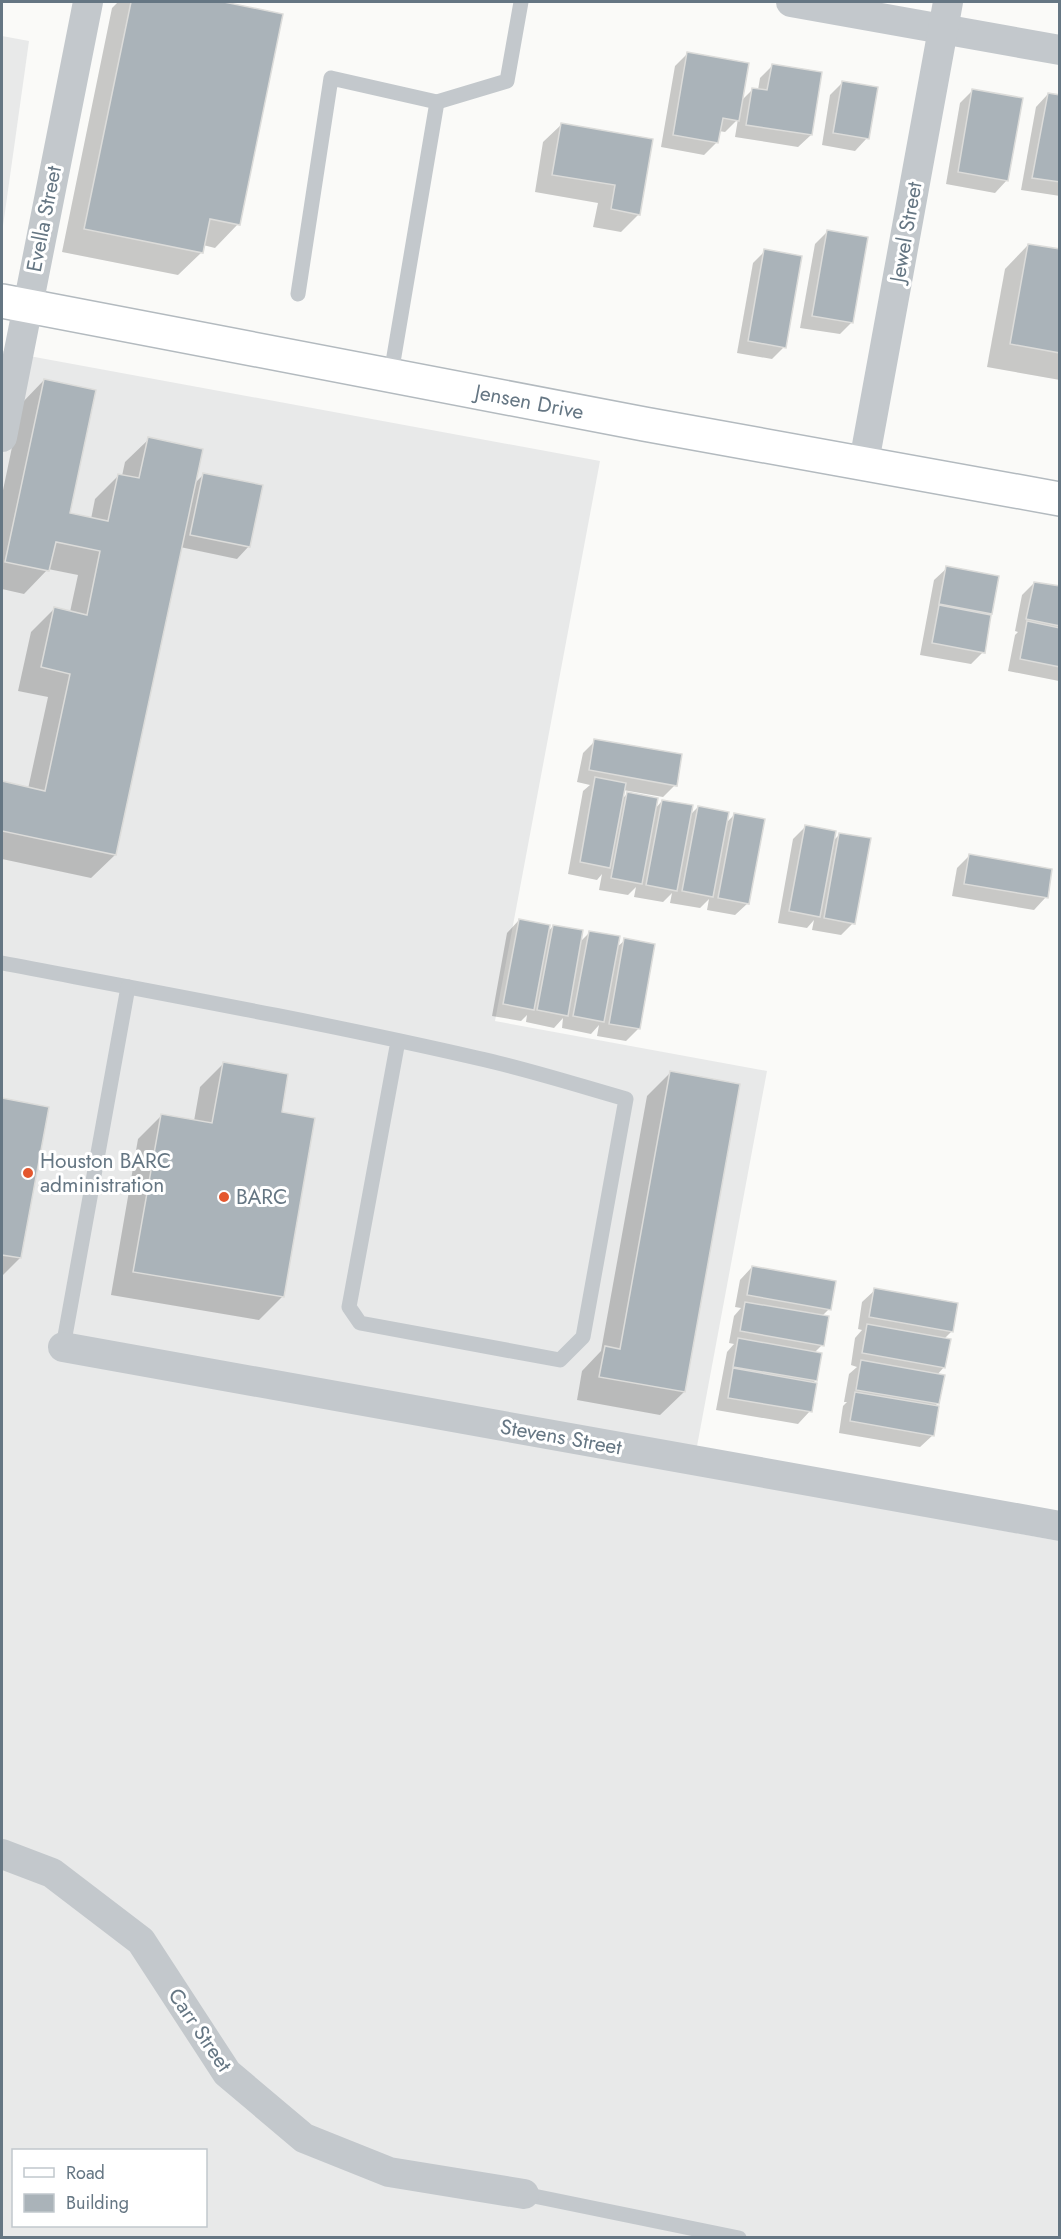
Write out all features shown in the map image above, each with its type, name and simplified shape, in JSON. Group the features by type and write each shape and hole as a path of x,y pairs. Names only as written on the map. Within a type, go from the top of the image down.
{"main road":[{"name":"Jensen Drive","path":"14,303 644,424 1059,499"}],"street":[{"name":"Evella Street","path":"2,437 14,303 88,2"},
{"path":"791,2 946,15 1059,50"},
{"name":"Jewel Street","path":"864,462 946,15"},
{"name":"Stevens Street","path":"63,1347 1059,1526"},
{"name":"Carr Street","path":"2,1854 52,1873 141,1941 226,2073 304,2138 389,2172 524,2194"}],"lane":[{"path":"298,294 331,78 437,102 507,81 521,2"},
{"path":"391,374 437,102"},
{"path":"2,963 128,987 398,1041 479,1058 626,1099 583,1336 560,1360 360,1323 349,1307 398,1041"},
{"path":"63,1347 128,987"},
{"path":"524,2194 739,2238"}],"shaded area":[{"path":"2,36 29,41 2,233"},
{"path":"2,351 600,461 495,1021 767,1071 692,1473 1059,1541 1059,2237 2,2237"}],"building":[{"path":"131,2 224,2 283,14 240,225 210,219 203,253 84,229"},
{"path":"687,52 749,63 739,121 723,118 718,143 673,135"},
{"path":"772,64 822,72 812,135 746,125 752,88 767,90"},
{"path":"842,81 878,87 869,139 833,133"},
{"path":"972,89 1023,98 1008,181 958,172"},
{"path":"1048,93 1060,95 1060,182 1032,178"},
{"path":"561,123 653,139 640,215 611,209 615,185 552,175"},
{"path":"827,230 868,237 853,323 812,316"},
{"path":"1028,244 1060,249 1060,353 1010,344"},
{"path":"764,249 802,256 786,348 748,341"},
{"path":"44,379 96,390 70,513 108,521 118,474 139,478 148,437 203,449 116,855 2,831 2,781 45,791 70,674 41,667 54,607 87,615 100,551 56,542 49,571 5,562"},
{"path":"203,473 263,485 250,547 190,535"},
{"path":"946,566 999,576 992,614 939,604"},
{"path":"1034,582 1060,586 1060,626 1026,619"},
{"path":"939,605 991,615 985,653 932,643"},
{"path":"1027,621 1060,628 1060,667 1020,659"},
{"path":"594,739 682,754 677,786 589,770"},
{"path":"595,777 626,783 610,868 580,862"},
{"path":"627,792 658,798 642,884 611,878"},
{"path":"662,800 693,805 677,891 646,885"},
{"path":"698,806 729,812 713,897 682,891"},
{"path":"734,813 765,819 749,904 718,898"},
{"path":"805,825 836,831 820,917 789,911"},
{"path":"839,833 871,838 855,924 824,918"},
{"path":"969,854 1052,869 1048,898 964,884"},
{"path":"519,919 550,925 534,1010 503,1004"},
{"path":"553,925 583,930 568,1016 537,1010"},
{"path":"589,931 620,936 604,1022 573,1016"},
{"path":"624,938 655,944 640,1029 609,1024"},
{"name":"BARC","path":"223,1062 288,1074 282,1112 315,1118 284,1297 133,1272 161,1114 212,1123"},
{"path":"670,1071 740,1084 685,1392 599,1377 605,1346 620,1349"},
{"path":"2,1098 49,1107 21,1258 2,1255"},
{"path":"752,1266 836,1281 831,1310 747,1295"},
{"path":"874,1288 958,1303 953,1332 869,1317"},
{"path":"745,1302 829,1316 824,1346 740,1331"},
{"path":"867,1324 951,1339 945,1368 862,1353"},
{"path":"738,1338 822,1353 817,1381 733,1367"},
{"path":"861,1360 945,1375 939,1404 856,1390"},
{"path":"733,1368 817,1383 812,1412 728,1398"},
{"path":"855,1392 939,1406 934,1436 850,1421"}],"place":[{"name":"Houston BARC administration","path":"28,1173"},
{"name":"BARC","path":"224,1197"}]}
